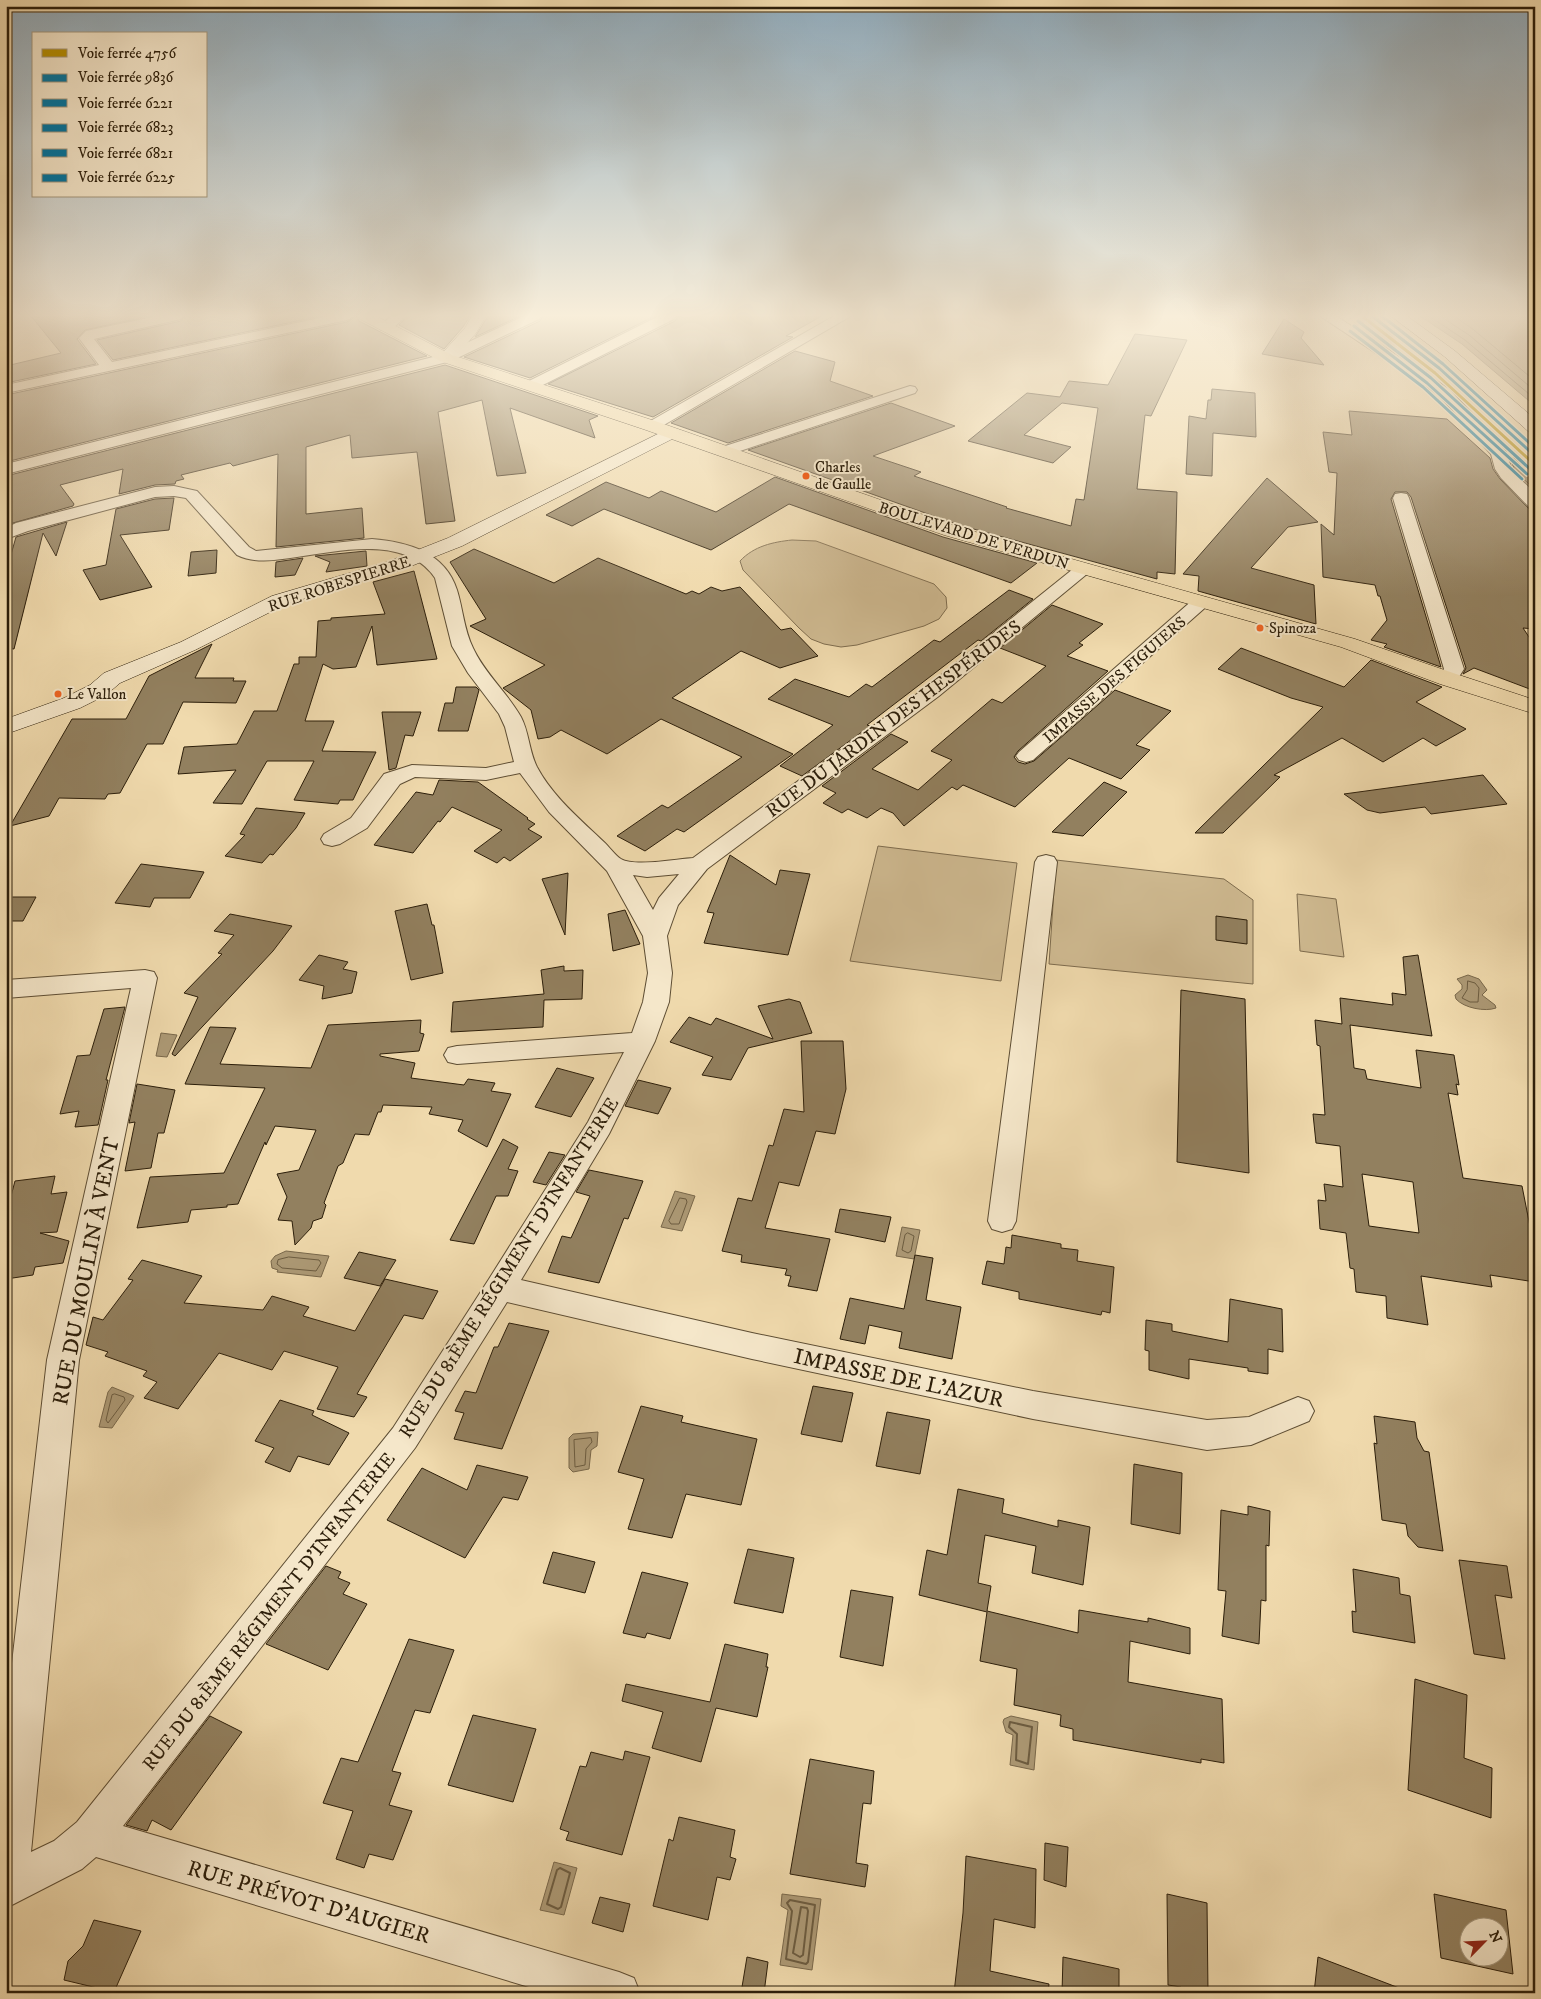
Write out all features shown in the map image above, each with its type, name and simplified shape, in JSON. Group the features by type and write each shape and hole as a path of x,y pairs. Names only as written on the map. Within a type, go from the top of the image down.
{"main road":[{"name":"BOULEVARD DE VERDUN","path":"601,409 951,531 1348,643 1448,680 1483,688 1535,707"},
{"name":"BOULEVARD DE VERDUN","path":"1448,680 1489,702 1535,717"}],"street":[{"path":"6,469 243,409"},
{"path":"652,426 681,409"},
{"path":"725,451 852,409"},
{"path":"1460,409 1499,453 1503,469 1507,475 1535,502"},
{"path":"1514,409 1535,428"},
{"name":"RUE ROBESPIERRE","path":"6,727 72,703 98,690 112,678 188,646 279,600 384,570 455,542 670,433"},
{"path":"6,534 22,527 155,492 174,491 191,494 243,551 253,556 376,545 407,549 421,556"},
{"path":"1402,498 1454,669 1448,680"},
{"name":"RUE DU 81ÈME RÉGIMENT D'INFANTERIE","path":"91,1836 404,1438 500,1288 599,1127 642,1041 656,1002 660,973 655,936 615,866 540,789 526,766 510,716 474,668 462,646 456,631 451,598 446,581 439,571 421,556"},
{"name":"RUE DU JARDIN DES HESPÉRIDES","path":"655,936 666,903 699,864 932,692 1084,569"},
{"name":"IMPASSE DES FIGUIERS","path":"1026,756 1201,602"},
{"path":"332,839 360,823 392,779 412,771 486,774 526,766"},
{"path":"1002,1221 1046,862"},
{"name":"RUE DU JARDIN DES HESPÉRIDES","path":"615,866 647,870 699,864"},
{"name":"RUE DU MOULIN À VENT","path":"6,989 144,978 63,1360 7,1885"},
{"path":"457,1055 642,1041"},
{"name":"IMPASSE DE L'AZUR","path":"500,1288 752,1346 1024,1403 1207,1435 1251,1431 1298,1411"},
{"path":"7,1885 68,1854 91,1836"},
{"name":"RUE PRÉVOT D'AUGIER","path":"91,1836 619,1993"}],"shaded area":[{"path":"792,540 816,541 934,584 946,597 947,608 939,619 924,626 857,645 841,647 811,639 743,570 740,561 758,548"},
{"path":"878,846 1017,863 1001,981 850,961"},
{"path":"1056,860 1224,879 1253,900 1253,984 1049,964"},
{"path":"1297,894 1336,899 1344,957 1300,951"}],"water":[{"path":"1468,975 1479,979 1487,990 1482,995 1495,1005 1496,1008 1486,1010 1475,1008 1464,1005 1456,999 1455,995 1462,989 1462,985 1457,979"},
{"path":"161,1033 177,1035 167,1057 156,1056"},
{"path":"675,1191 695,1196 682,1231 661,1227"},
{"path":"902,1227 920,1230 914,1259 896,1256"},
{"path":"286,1251 329,1256 321,1277 277,1272 278,1270 272,1268 271,1261 275,1256"},
{"path":"112,1387 134,1396 112,1428 99,1427 108,1392"},
{"path":"598,1432 597,1446 591,1450 589,1469 573,1472 569,1468 569,1438 573,1434"},
{"path":"1011,1716 1038,1722 1034,1770 1010,1765 1013,1735 1006,1732 1003,1722 1004,1719"},
{"path":"554,1862 577,1868 564,1915 540,1910"},
{"path":"782,1894 821,1899 812,1970 780,1965 788,1910 781,1906"}],"building":[{"path":"6,409 215,409 6,462"},
{"path":"270,409 448,409 438,412 455,521 426,524 417,452 352,458 350,435 306,447 306,514 362,508 364,538 276,547 278,454 233,466 230,463 181,475 184,479 176,481 175,484 155,485 119,494 123,469 60,485 74,504 73,506 6,525 6,476"},
{"path":"484,409 510,409 526,473 497,476"},
{"path":"514,409 578,409 598,416 589,420 595,438"},
{"path":"628,409 666,409 653,417"},
{"path":"695,409 832,409 728,443 671,423"},
{"path":"872,409 908,409 955,426 873,456 921,472 914,476 1006,508 1071,526 1076,499 1084,500 1098,409 1154,409 1151,416 1145,415 1137,489 1177,492 1175,574 1157,572 1157,579 959,525 748,450"},
{"path":"1007,409 1055,409 1024,435 1071,447 1053,463 968,441"},
{"path":"1207,409 1255,409 1256,437 1213,433 1212,476 1186,474 1189,416 1206,419"},
{"path":"1349,411 1447,419 1490,458 1493,469 1500,479 1528,508 1535,510 1535,629 1523,628 1535,646 1535,691 1474,668 1463,674 1466,668 1411,497 1407,492 1395,492 1391,499 1441,667 1384,647 1387,644 1371,640 1387,620 1375,585 1323,577 1321,524 1334,535 1337,473 1329,472 1323,432 1352,435"},
{"path":"1510,458 1514,458 1535,482 1535,490 1515,471"},
{"path":"775,477 943,537 1037,563 1011,583 789,504 711,550 604,509 572,526 546,515 606,482 649,498 661,491 716,512"},
{"path":"1267,478 1318,522 1288,527 1251,568 1314,585 1316,624 1198,591 1199,576 1183,574"},
{"path":"174,498 169,530 120,535 152,587 100,600 83,570 106,565 116,509 155,499"},
{"path":"67,522 56,556 43,533 14,649 6,648 6,572 16,537"},
{"path":"474,549 554,583 598,558 686,594 692,591 699,594 711,587 722,591 740,587 781,630 791,628 818,656 780,668 741,651 672,698 793,754 684,832 677,829 645,851 617,836 662,805 668,808 742,757 661,719 607,754 561,730 550,737 538,739 531,710 503,688 545,665 470,626 486,619 450,562"},
{"path":"217,550 216,573 188,576 191,552"},
{"path":"366,551 367,566 326,572 330,562 315,556"},
{"path":"303,558 295,575 275,577 276,562"},
{"path":"414,571 437,659 377,665 372,626 356,667 333,669 323,664 305,721 334,721 322,751 376,752 353,800 340,800 338,804 294,800 314,761 267,761 242,804 213,803 236,770 178,774 184,747 237,744 254,711 277,711 294,664 299,664 299,657 316,657 318,621 331,620 331,618 385,614 373,582"},
{"path":"1009,590 1033,599 981,641 978,640 867,725 870,726 802,776 780,766 833,725 768,699 795,679 849,697 866,684 872,687 934,640 940,642"},
{"path":"1052,605 1103,624 1079,643 1083,645 1067,656 1108,671 1018,751 1014,757 1018,762 1025,764 1034,761 1115,690 1171,711 1136,745 1150,750 1121,779 1069,758 1015,807 963,785 957,790 952,787 904,826 893,813 881,808 867,818 848,809 842,813 823,803 836,793 822,786 891,734 908,742 872,769 918,790 952,760 931,751 992,699 1002,703 1046,666 1000,648"},
{"path":"212,644 195,678 234,678 233,681 246,681 236,703 183,702 163,744 147,744 120,793 108,794 105,799 59,798 49,816 10,826 72,719 126,719 149,676"},
{"path":"1241,648 1344,687 1371,660 1442,687 1416,702 1466,729 1436,746 1423,738 1383,762 1342,738 1274,775 1280,777 1223,833 1195,833 1323,707 1291,698 1218,669"},
{"path":"456,687 476,687 479,690 468,731 438,731 445,703 453,703"},
{"path":"382,712 421,712 413,736 405,735 396,768 389,770"},
{"path":"1483,775 1507,804 1431,814 1425,807 1380,813 1367,810 1344,794"},
{"path":"439,780 478,782 535,824 528,829 542,837 510,861 504,857 497,863 474,851 502,830 452,807 440,822 438,821 413,853 374,845 416,792 433,795"},
{"path":"1104,782 1127,792 1083,836 1052,832"},
{"path":"256,808 305,813 296,828 273,855 270,854 262,863 225,856 245,835 240,834"},
{"path":"730,855 776,885 780,870 810,874 788,955 704,943 714,913 707,912"},
{"path":"141,864 204,872 190,898 154,898 150,907 115,903"},
{"path":"568,873 565,935 542,879"},
{"path":"6,897 36,897 23,921 6,921"},
{"path":"427,904 432,925 434,925 443,973 411,980 395,911"},
{"path":"625,910 640,944 613,951 608,914"},
{"path":"230,914 292,926 273,951 175,1056 172,1054 198,997 184,993 222,954 218,953 234,935 214,931"},
{"path":"1216,916 1247,920 1247,944 1216,940"},
{"path":"319,955 348,962 343,969 357,972 352,993 322,999 324,986 299,980"},
{"path":"1418,955 1432,1036 1350,1025 1354,1068 1365,1070 1367,1079 1421,1088 1416,1050 1454,1055 1459,1085 1456,1084 1458,1095 1448,1093 1463,1178 1522,1186 1535,1252 1535,1282 1490,1275 1492,1287 1421,1276 1428,1325 1387,1318 1386,1296 1356,1292 1354,1269 1350,1268 1346,1233 1320,1229 1318,1200 1326,1201 1324,1184 1343,1187 1340,1146 1316,1143 1313,1114 1325,1115 1320,1046 1317,1045 1315,1020 1342,1024 1340,998 1393,1005 1392,993 1406,995 1403,957","holes":["1362,1174 1413,1182 1419,1233 1369,1226"]},
{"path":"564,966 564,971 583,970 582,999 544,1000 543,1027 451,1032 453,1002 544,994 541,970"},
{"path":"1181,990 1245,999 1249,1173 1177,1162"},
{"path":"789,999 800,1002 812,1033 748,1048 731,1080 702,1075 713,1057 670,1042 689,1017 711,1025 716,1018 773,1039 758,1006"},
{"path":"125,1007 106,1080 108,1080 98,1125 75,1127 79,1111 60,1114 77,1056 90,1055 104,1009"},
{"path":"421,1020 420,1033 424,1034 419,1051 380,1054 380,1056 415,1063 411,1078 464,1085 468,1079 495,1083 491,1091 511,1094 487,1147 458,1131 463,1120 429,1114 432,1107 383,1105 381,1112 378,1112 369,1135 355,1134 343,1163 338,1166 324,1203 326,1205 322,1218 313,1221 311,1228 295,1245 292,1221 278,1220 287,1197 277,1174 299,1170 316,1130 275,1126 266,1145 265,1142 238,1204 227,1205 227,1207 191,1210 188,1222 137,1228 150,1177 224,1173 265,1088 185,1084 210,1027 236,1028 220,1064 311,1068 328,1025"},
{"path":"801,1041 843,1041 846,1089 835,1134 816,1131 799,1186 779,1182 765,1228 830,1239 817,1291 788,1286 791,1276 785,1275 787,1269 741,1262 742,1255 722,1251 738,1198 752,1201 769,1145 773,1146 784,1109 804,1112"},
{"path":"557,1068 594,1078 571,1117 535,1107"},
{"path":"638,1080 671,1088 658,1114 625,1106"},
{"path":"137,1084 175,1090 164,1133 158,1133 151,1168 125,1171 135,1122 129,1123"},
{"path":"503,1139 518,1147 508,1169 518,1171 508,1196 496,1196 474,1244 450,1240"},
{"path":"549,1152 565,1155 546,1185 533,1182"},
{"path":"589,1170 643,1181 628,1219 624,1218 599,1283 548,1272 562,1236 571,1238 590,1196 576,1192"},
{"path":"55,1176 51,1194 67,1192 57,1232 40,1233 69,1241 63,1263 35,1267 33,1275 6,1279 6,1215 15,1181"},
{"path":"840,1209 891,1217 885,1242 835,1232"},
{"path":"1012,1235 1061,1244 1061,1248 1078,1250 1077,1261 1114,1267 1110,1313 1102,1311 1101,1315 1019,1299 1019,1292 982,1284 987,1261 1004,1264 1006,1247 1011,1248"},
{"path":"359,1252 396,1260 380,1286 344,1278"},
{"path":"915,1255 933,1258 926,1300 961,1307 952,1359 899,1348 902,1332 869,1325 865,1344 840,1339 850,1298 904,1309"},
{"path":"142,1260 202,1276 184,1303 263,1310 272,1296 309,1307 303,1316 355,1331 385,1279 438,1291 423,1319 404,1315 357,1394 367,1397 354,1417 317,1409 338,1367 284,1351 272,1370 219,1353 178,1409 144,1398 157,1382 143,1376 147,1371 105,1356 108,1352 86,1345 93,1317 103,1320 133,1280 128,1279"},
{"path":"1230,1299 1282,1309 1283,1352 1268,1349 1268,1374 1248,1371 1248,1368 1189,1359 1189,1379 1149,1370 1149,1351 1145,1350 1146,1320 1172,1324 1172,1331 1228,1342"},
{"path":"509,1323 549,1331 502,1449 454,1439 464,1413 455,1411 465,1391 476,1393 494,1347 498,1347"},
{"path":"813,1386 853,1393 842,1442 801,1434"},
{"path":"280,1400 314,1411 312,1415 349,1433 329,1465 298,1456 290,1472 265,1462 274,1448 255,1441"},
{"path":"641,1406 683,1416 681,1422 757,1439 741,1505 686,1494 672,1538 628,1529 644,1479 618,1472"},
{"path":"887,1412 930,1420 920,1474 876,1466"},
{"path":"1374,1416 1415,1422 1417,1438 1424,1451 1429,1452 1443,1551 1418,1547 1408,1536 1406,1524 1382,1520 1374,1443 1377,1444"},
{"path":"1134,1464 1182,1473 1180,1534 1131,1524"},
{"path":"477,1465 528,1477 518,1500 503,1497 465,1558 387,1520 422,1468 467,1490"},
{"path":"958,1489 1004,1499 1002,1513 1058,1527 1058,1520 1090,1527 1083,1585 1032,1573 1036,1546 985,1535 978,1583 991,1586 987,1611 1078,1633 1079,1610 1148,1622 1148,1618 1190,1628 1190,1654 1130,1641 1128,1682 1222,1699 1224,1763 1201,1759 1201,1763 1073,1740 1073,1729 1060,1726 1061,1715 1014,1705 1017,1669 980,1661 987,1612 919,1595 927,1550 947,1555"},
{"path":"1248,1506 1270,1511 1269,1546 1266,1545 1266,1601 1261,1600 1259,1644 1222,1636 1226,1591 1218,1590 1221,1510 1248,1515"},
{"path":"748,1549 794,1558 783,1613 734,1603"},
{"path":"553,1552 595,1562 585,1593 543,1583"},
{"path":"1459,1560 1507,1566 1512,1598 1495,1595 1505,1659 1474,1654"},
{"path":"326,1566 341,1572 338,1578 350,1583 343,1594 367,1604 328,1670 266,1644"},
{"path":"1353,1569 1399,1578 1400,1594 1410,1596 1415,1643 1353,1632 1352,1611 1356,1612"},
{"path":"642,1572 688,1583 670,1639 647,1633 645,1638 623,1633"},
{"path":"851,1590 893,1597 883,1666 840,1657"},
{"path":"409,1639 454,1650 430,1713 415,1710 392,1771 401,1773 389,1805 412,1811 393,1860 369,1854 364,1868 336,1859 353,1811 323,1803 341,1758 358,1762"},
{"path":"725,1644 768,1654 766,1667 768,1667 757,1717 716,1708 701,1762 652,1748 663,1712 622,1701 626,1684 710,1702"},
{"path":"1415,1679 1467,1695 1464,1758 1492,1768 1491,1818 1408,1790"},
{"path":"473,1715 536,1729 513,1802 448,1785"},
{"path":"210,1716 242,1732 171,1830 152,1820 147,1831 126,1825"},
{"path":"625,1751 650,1757 622,1855 566,1840 569,1832 560,1829 580,1766 586,1767 591,1752 623,1760"},
{"path":"810,1759 874,1771 871,1804 863,1803 856,1863 868,1865 865,1887 790,1874"},
{"path":"679,1817 735,1830 730,1857 736,1859 730,1880 717,1877 708,1920 653,1906 669,1839 673,1841"},
{"path":"1045,1843 1068,1847 1066,1887 1044,1880"},
{"path":"966,1856 1036,1869 1035,1928 994,1919 990,1971 1049,1984 1048,1993 954,1993 963,1913"},
{"path":"1167,1894 1207,1903 1208,1993 1181,1993 1181,1987 1168,1985"},
{"path":"1434,1894 1506,1910 1507,1916 1458,1916 1458,1962 1441,1958"},
{"path":"600,1897 630,1904 623,1932 592,1923"},
{"path":"94,1920 141,1931 114,1992 64,1980 68,1961 83,1946"},
{"path":"1508,1928 1513,1974 1477,1966 1508,1966"},
{"path":"747,1957 768,1962 764,1993 741,1993"},
{"path":"1063,1957 1119,1969 1119,1993 1062,1993"},
{"path":"1318,1957 1407,1991 1407,1993 1314,1993"}],"rail line":[{"name":"6225","path":"1447,409 1522,479"},
{"name":"6823","path":"1456,409 1527,474"},
{"name":"9836","path":"1465,409 1531,470"},
{"name":"4756","path":"1474,409 1535,465"},
{"name":"6221","path":"1484,409 1535,456"},
{"name":"6821","path":"1493,409 1535,448"}],"place":[{"name":"Charles de Gaulle","path":"806,476"},
{"name":"Spinoza","path":"1260,628"},
{"name":"Le Vallon","path":"58,694"}]}
